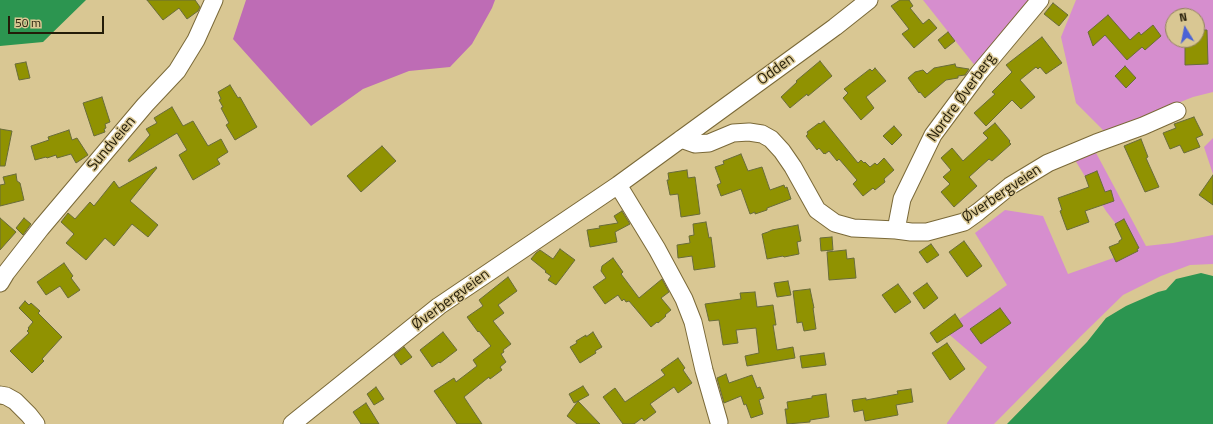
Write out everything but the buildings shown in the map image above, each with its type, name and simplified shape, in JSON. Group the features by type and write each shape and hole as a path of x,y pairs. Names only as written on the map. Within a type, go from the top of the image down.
{"street":[{"name":"Sundveien","path":"0,283 41,228 145,106 177,71 196,40 214,0"},
{"name":"Odden","path":"681,139 835,27 869,0"},
{"name":"Nordre Øverberg","path":"896,230 902,199 933,135 979,73 1040,0"},
{"name":"Øverbergveien","path":"292,424 439,306 618,185 681,139 695,144 710,143 733,133 749,132 762,134 771,139 782,151 793,167 817,210 835,223 853,228 927,232 964,222 1010,186 1048,163 1096,143 1143,126 1177,111"},
{"path":"618,185 657,249 684,299 693,322 704,370 719,422"},
{"path":"0,395 6,396 15,401 29,414 36,424"}],"shaded area":[{"path":"0,0 86,0 43,42 0,46"},
{"path":"246,0 495,0 472,44 450,67 409,71 363,89 311,126 233,39"},
{"path":"923,0 1034,0 976,67"},
{"path":"1076,0 1213,0 1213,92 1193,97 1105,132 1076,103 1061,37"},
{"path":"1213,138 1213,174 1204,147"},
{"path":"1095,151 1146,246 1173,243 1213,235 1213,264 1190,265 1161,276 1123,295 994,424 947,424 987,367 944,330 1007,285 975,233 1005,210 1043,216 1068,274 1136,250 1106,211 1075,160"},
{"path":"1201,273 1213,276 1213,424 1007,424 1087,342 1106,318 1126,306 1166,290 1176,279"}]}
